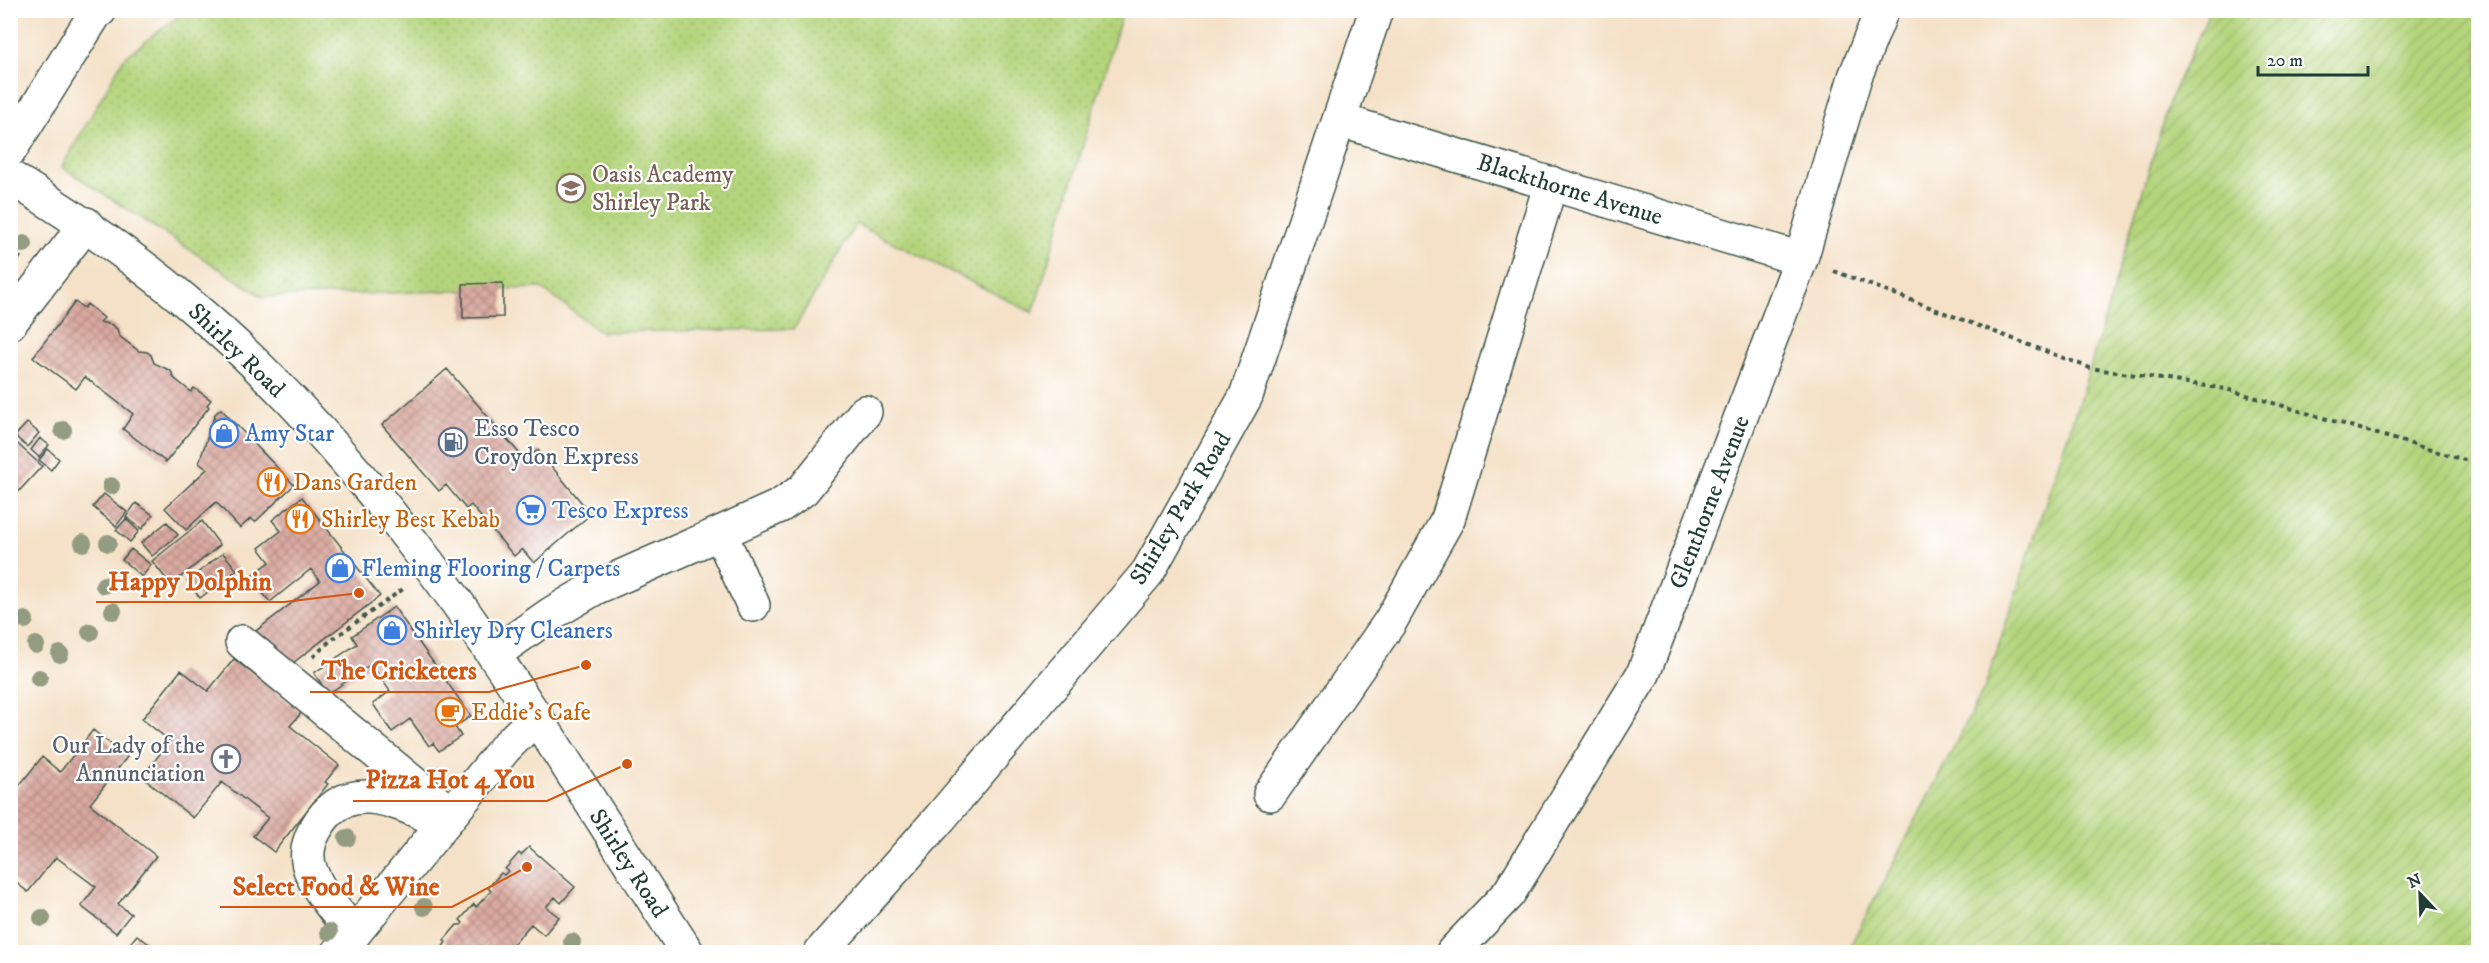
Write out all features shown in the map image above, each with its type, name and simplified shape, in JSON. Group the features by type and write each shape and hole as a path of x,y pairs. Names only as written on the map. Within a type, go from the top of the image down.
{"street":[{"path":"10,150 95,14 100,10"},
{"name":"Shirley Park Road","path":"821,952 940,818 1148,572 1246,396 1376,10"},
{"name":"Glenthorne Avenue","path":"1453,952 1509,893 1643,674 1801,259 1855,77 1882,10"},
{"name":"Blackthorne Avenue","path":"1339,120 1801,259"},
{"name":"Shirley Road","path":"10,177 86,224 192,305 262,371 343,458 432,569 494,654 687,952"},
{"path":"1270,794 1390,621 1448,519 1551,183"},
{"path":"10,323 86,224"},
{"path":"494,654 572,601 618,577 793,499 803,490 865,412"},
{"path":"720,533 753,605"},
{"path":"242,642 448,819"},
{"path":"448,819 374,796 357,798 340,804 326,813 309,839 307,855 311,872 347,943 448,819 505,748 535,718"}],"path":[{"path":"1801,259 2090,368 2226,389 2478,464"},
{"path":"291,683 330,641 432,569"}],"green space":[{"name":"Oasis Academy Shirley Park","path":"185,11 1123,11 1033,313 856,224 794,329 601,332 541,288 263,297 62,167 124,58"},
{"path":"2210,11 2478,11 2478,952 1847,952 1985,687 2090,368 2170,99"}],"building":[{"path":"10,246 20,251 18,255 21,257 10,272"},
{"path":"503,283 503,317 463,318 463,284"},
{"path":"75,302 84,308 87,304 104,318 100,322 112,325 117,329 119,336 139,351 151,355 154,363 171,371 174,378 191,392 194,388 211,400 207,405 209,407 166,462 123,429 133,414 85,377 76,389 33,357"},
{"path":"447,369 525,460 538,450 591,514 534,563 522,549 514,556 471,505 466,509 446,485 439,491 382,425"},
{"path":"221,409 294,485 255,522 251,518 240,528 216,502 186,530 165,508 207,469 199,463 215,414"},
{"path":"27,423 39,433 27,447 15,436"},
{"path":"10,437 42,466 10,501"},
{"path":"40,438 49,445 39,457 31,450"},
{"path":"48,449 59,459 51,470 39,460"},
{"path":"104,494 127,512 116,526 93,507"},
{"path":"302,497 380,596 285,669 256,631 320,581 311,569 270,602 250,577 270,562 259,548 281,531 272,520"},
{"path":"136,503 153,515 142,529 126,517"},
{"path":"126,519 139,531 130,542 116,530"},
{"path":"202,521 220,545 171,585 152,561"},
{"path":"167,522 178,535 152,556 141,543"},
{"path":"131,549 151,565 142,577 122,560"},
{"path":"223,553 237,570 200,598 187,581"},
{"path":"394,607 471,716 455,727 461,736 439,751 433,743 429,746 410,719 392,732 373,704 390,691 371,664 328,694 314,673 357,644 352,636"},
{"name":"Our Lady of the Annunciation","path":"234,659 302,712 290,726 339,765 325,782 328,784 274,852 253,836 268,818 222,782 193,818 142,777 170,741 142,719 181,670 208,691"},
{"path":"93,730 127,757 90,804 156,856 118,904 131,914 116,933 81,906 96,887 56,857 28,892 10,878 10,797 42,757 60,772"},
{"path":"529,847 575,887 561,903 555,897 546,907 559,917 544,935 531,924 513,944 523,952 440,951 446,942 444,940 457,925 463,923 460,920 474,904 476,907 491,891 488,888 501,873 504,875 508,871 505,869 519,853 521,855"},
{"path":"137,935 160,952 123,952"}],"place":[{"name":"Oasis Academy Shirley Park","path":"571,188"},
{"name":"Amy Star","path":"224,433"},
{"name":"Esso Tesco Croydon Express","path":"453,442"},
{"name":"Dans Garden","path":"272,482"},
{"name":"Tesco Express","path":"531,510"},
{"name":"Shirley Best Kebab","path":"300,519"},
{"name":"Fleming Flooring / Carpets","path":"340,568"},
{"name":"Happy Dolphin","path":"359,593"},
{"name":"Shirley Dry Cleaners","path":"392,630"},
{"name":"The Cricketers","path":"586,665"},
{"name":"Eddie's Cafe","path":"450,712"},
{"name":"Our Lady of the Annunciation","path":"226,759"},
{"name":"Pizza Hot 4 You","path":"627,764"},
{"name":"Select Food & Wine","path":"527,867"}]}
